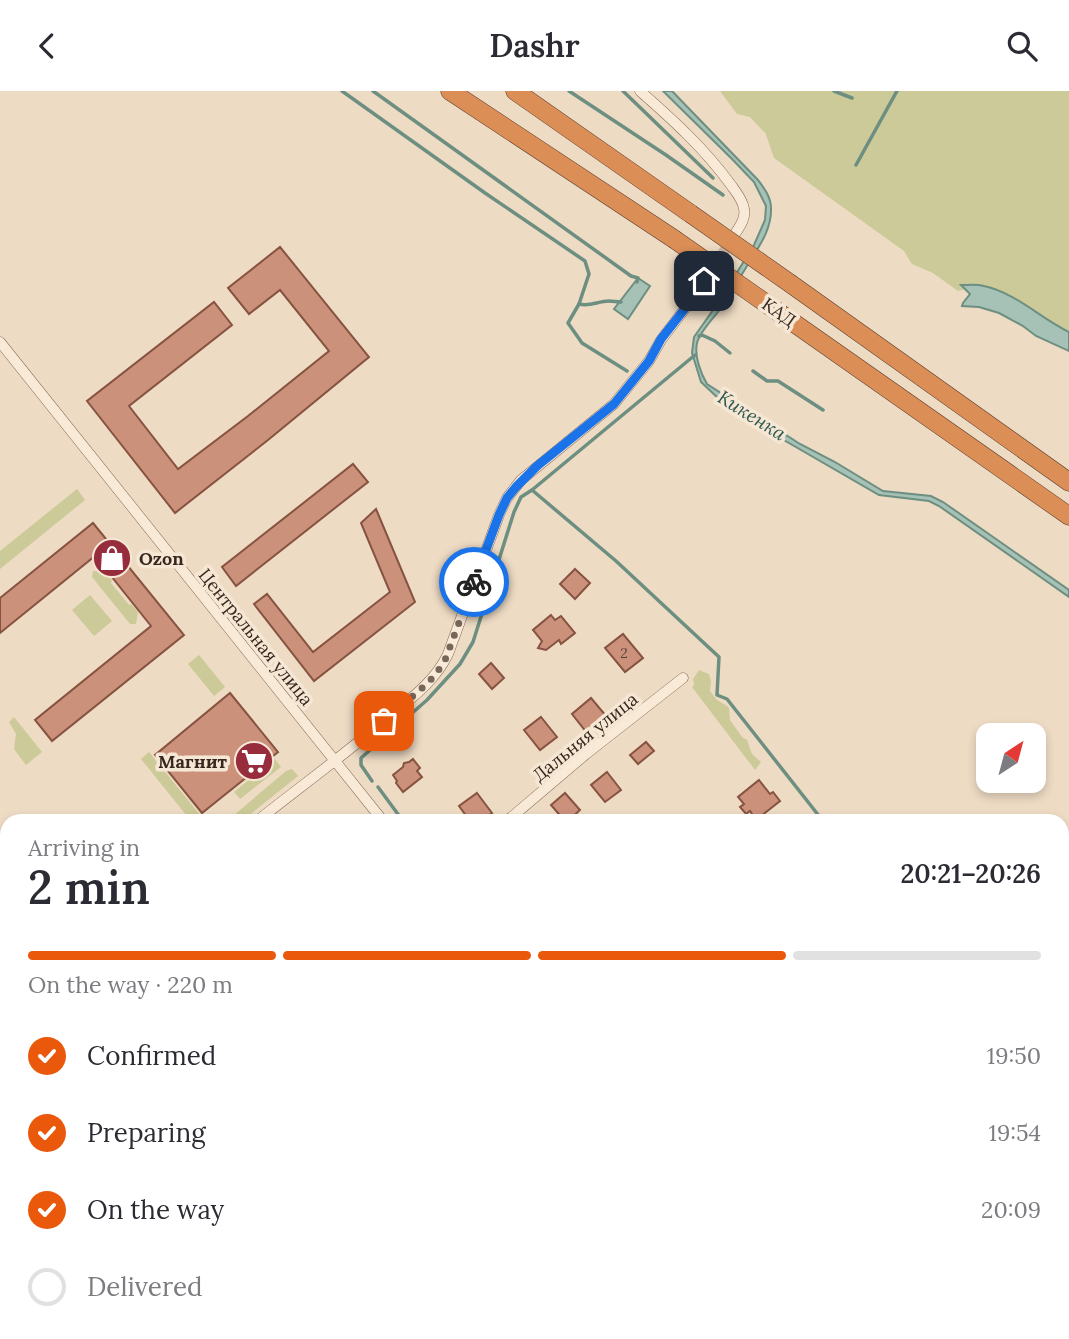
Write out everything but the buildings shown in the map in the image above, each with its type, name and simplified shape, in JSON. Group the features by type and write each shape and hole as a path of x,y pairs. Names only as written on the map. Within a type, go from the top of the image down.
{"highway":[{"name":"КАД","path":"450,91 674,239 1069,516"},
{"name":"КАД","path":"515,91 1069,482"}],"street":[{"path":"639,91 697,143 736,192 744,205 745,213 735,234"},
{"path":"266,814 336,761 429,682 444,663 507,498 540,464 614,404 649,361 661,339 704,281"},
{"name":"Центральная улица","path":"0,342 378,814"},
{"name":"Дальняя улица","path":"515,814 683,678"}],"shaded area":[{"path":"720,91 1069,91 1069,334 966,289 958,291 933,273 912,264 904,251 774,158 765,132 750,117 737,114"},
{"path":"77,489 85,500 0,569 0,551"},
{"path":"93,571 106,572 111,583 138,612 136,624 130,624 92,577"},
{"path":"90,595 112,621 94,636 72,610"},
{"path":"199,655 225,687 214,696 188,664"},
{"path":"699,670 709,674 710,691 729,708 730,720 747,740 752,754 761,762 755,770 692,687 693,679"},
{"path":"14,717 42,752 26,765 14,749 16,734 9,722"},
{"path":"149,752 199,814 185,814 141,759"},
{"path":"275,759 281,767 240,799 234,792"},
{"path":"292,769 298,776 251,814 235,814 286,771"}],"water":[{"name":"Кикенка","path":"663,91 672,91 758,180 771,204 771,217 762,241 727,299 699,338 697,359 707,384 800,444 883,491 931,496 943,502 1069,590 1069,597 939,506 929,501 879,495 763,428 721,401 701,382 692,353 694,337 754,245 765,220 766,206 754,182"},
{"path":"638,278 650,286 628,319 614,309"},
{"path":"961,285 996,289 1017,300 1069,332 1069,351 1036,336 999,313 979,307 962,306 970,294"}],"waterway":[{"path":"342,91 585,261 589,274 579,304 568,323 582,343 627,371"},
{"path":"373,91 631,276 638,278 637,282"},
{"path":"569,91 723,195"},
{"path":"623,91 713,178"},
{"path":"834,91 852,98"},
{"path":"856,165 897,91"},
{"path":"579,304 621,302"},
{"path":"699,336 715,341 730,353"},
{"path":"372,781 361,765 361,758 427,700 460,664 473,642 521,497 695,355"},
{"path":"753,371 767,381 778,381 823,410"},
{"path":"532,490 616,561 719,657 717,695 727,699 817,814"},
{"path":"378,787 398,814"}],"tunnel":[{"path":"704,281 731,240"}],"way so far":[{"path":"384,721 429,682 444,663 474,582"}],"place":[{"name":"Ozon","path":"112,558"},
{"name":"Магнит","path":"254,761"}],"route":[{"path":"474,582 507,498 521,480 614,404 649,361 661,339 704,281"}]}
